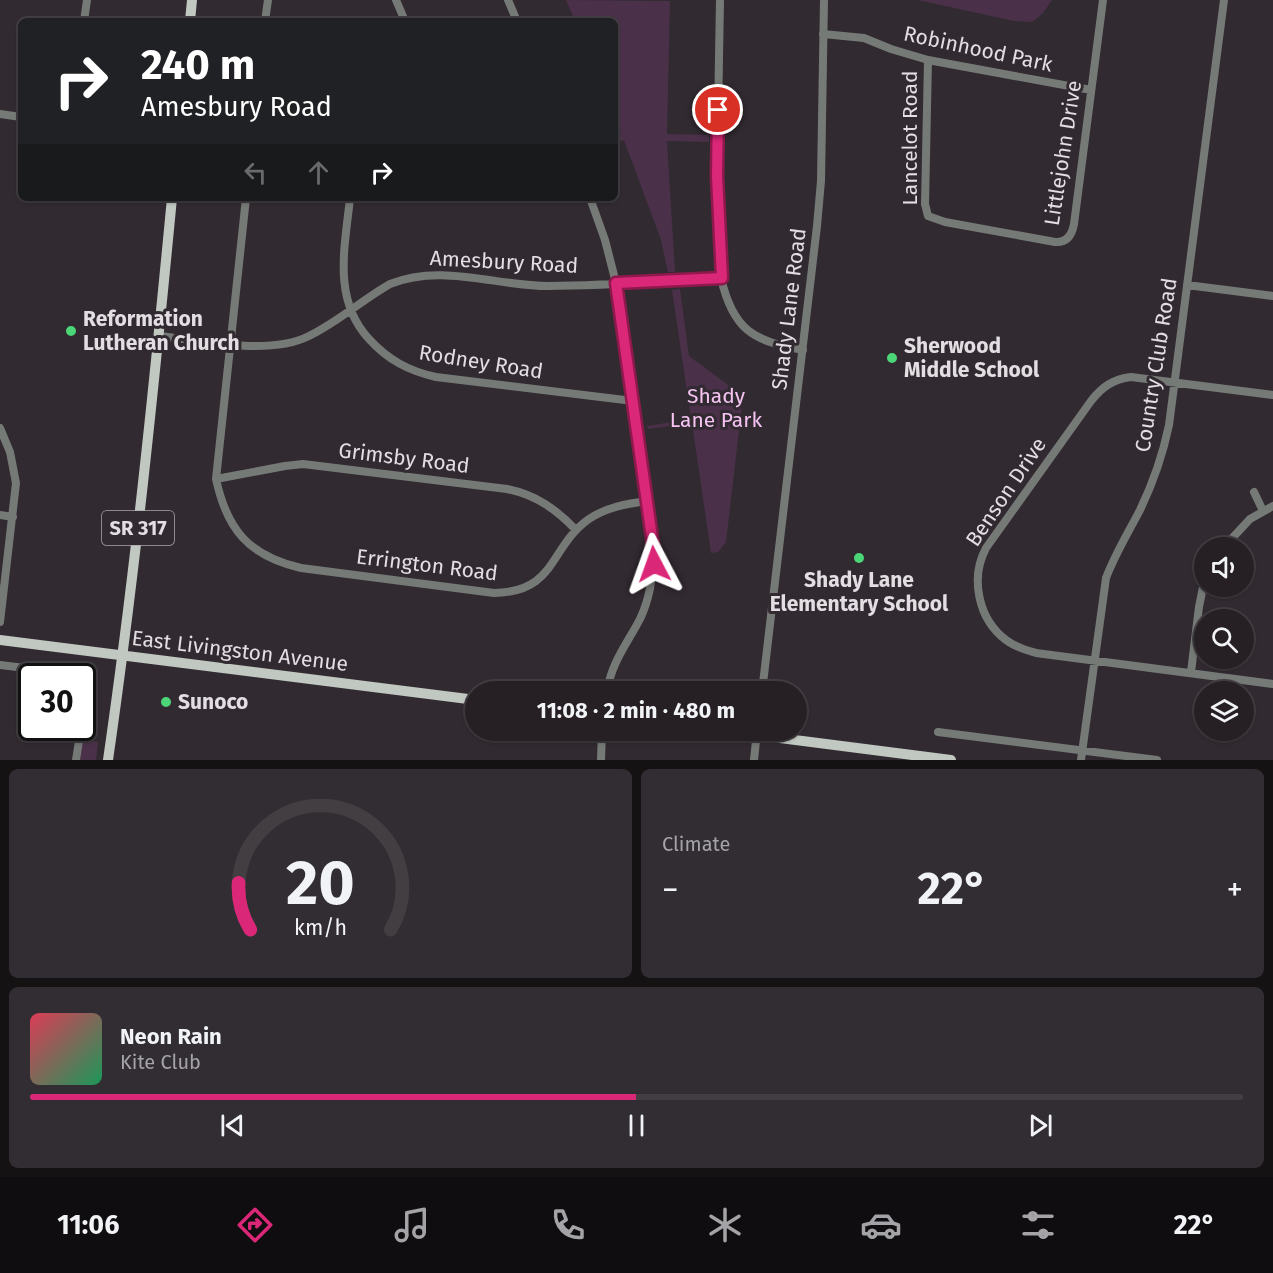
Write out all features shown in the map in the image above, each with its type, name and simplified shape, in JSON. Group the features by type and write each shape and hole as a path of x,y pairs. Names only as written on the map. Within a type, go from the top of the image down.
{"main road":[{"path":"190,18 192,0"},
{"name":"SR 317","path":"108,760 123,656 160,336 172,201"},
{"name":"East Livingston Avenue","path":"0,640 465,699"},
{"path":"807,740 951,760"}],"street":[{"path":"84,18 87,0"},
{"path":"265,18 268,0"},
{"path":"396,0 404,18"},
{"path":"508,0 516,18"},
{"path":"720,0 717,176 722,278 728,303 743,326 764,341 777,346 803,350"},
{"name":"Shady Lane Road","path":"763,681 817,226 824,0"},
{"name":"Littlejohn Drive","path":"1066,240 1071,236 1074,224 1103,0"},
{"name":"Country Club Road","path":"1082,756 1106,578 1113,559 1145,499 1160,460 1169,425 1224,0"},
{"name":"Robinhood Park","path":"824,34 864,38 928,60 1091,90"},
{"name":"Lancelot Road","path":"928,60 926,195 928,216 945,222 1055,242 1066,240"},
{"path":"0,114 18,117"},
{"path":"216,479 246,201"},
{"name":"Rodney Road","path":"350,201 343,271 346,300 365,335 389,359 415,372 436,377 633,401"},
{"path":"591,201 605,240 616,283 653,545 651,583 640,618 612,668 609,681"},
{"name":"Amesbury Road","path":"160,336 256,347 293,343 317,332 390,284 423,275 447,275 545,286 722,278"},
{"path":"1187,285 1273,296"},
{"name":"Benson Drive","path":"1273,395 1131,377 1121,378 1102,387 986,548 978,580 982,608 991,623 1005,640 1025,650 1273,684"},
{"path":"0,428 15,471 16,496 0,617"},
{"name":"Grimsby Road","path":"216,479 303,464 507,489 533,496 549,505 576,530"},
{"name":"Errington Road","path":"216,479 225,512 244,541 270,559 301,568 494,593 521,590 544,575 576,530 602,512 615,506 647,501"},
{"path":"1254,492 1263,511"},
{"path":"1233,537 1250,519 1273,506"},
{"path":"0,515 13,517"},
{"path":"1191,672 1201,597"},
{"path":"0,665 18,667"},
{"path":"938,732 1082,756 1158,760"},
{"path":"76,760 79,741"},
{"path":"601,760 602,741"},
{"path":"754,760 756,741"}],"green space":[{"path":"566,0 670,1 667,134 709,135 709,142 667,141 675,272 668,272 661,240 624,140 618,142 618,134 621,132 618,124 618,18 574,18"},
{"path":"918,0 1052,0 1043,13 1032,22 1014,21"},
{"name":"Shady Lane Park","path":"680,289 689,356 743,396 726,542 718,552 711,553 692,423 648,429 647,426 691,419 672,290"},
{"path":"83,741 98,742 96,760 80,760"}],"place":[{"name":"Reformation Lutheran Church","path":"71,331"},
{"name":"Sherwood Middle School","path":"892,358"},
{"name":"Shady Lane Elementary School","path":"859,558"},
{"name":"Sunoco","path":"166,702"}],"route":[{"path":"654,564 616,283 722,278 717,176 718,110"}]}
